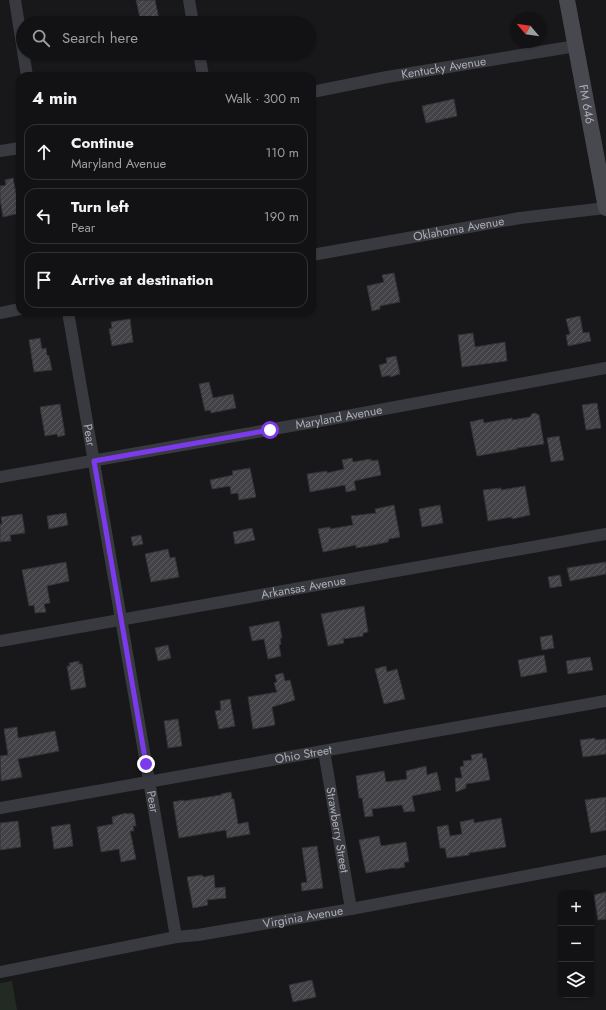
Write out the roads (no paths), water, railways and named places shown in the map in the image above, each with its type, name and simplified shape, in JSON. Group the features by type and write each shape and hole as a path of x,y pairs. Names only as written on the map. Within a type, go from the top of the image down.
{"main road":[{"name":"FM 646","path":"567,0 606,208"}],"street":[{"path":"15,0 18,16"},
{"path":"189,0 192,16"},
{"name":"Kentucky Avenue","path":"316,91 576,46"},
{"path":"24,60 26,72"},
{"path":"200,60 202,72"},
{"path":"0,151 16,149"},
{"name":"Oklahoma Avenue","path":"316,255 520,218 606,208"},
{"path":"0,313 16,310"},
{"name":"Pear","path":"69,316 176,937"},
{"name":"Maryland Avenue","path":"0,477 325,420 606,368"},
{"name":"Arkansas Avenue","path":"0,641 606,534"},
{"name":"Ohio Street","path":"0,808 606,701"},
{"name":"Strawberry Street","path":"324,751 351,909"},
{"name":"Virginia Avenue","path":"0,972 176,937 198,935 351,909 606,861"}]}
